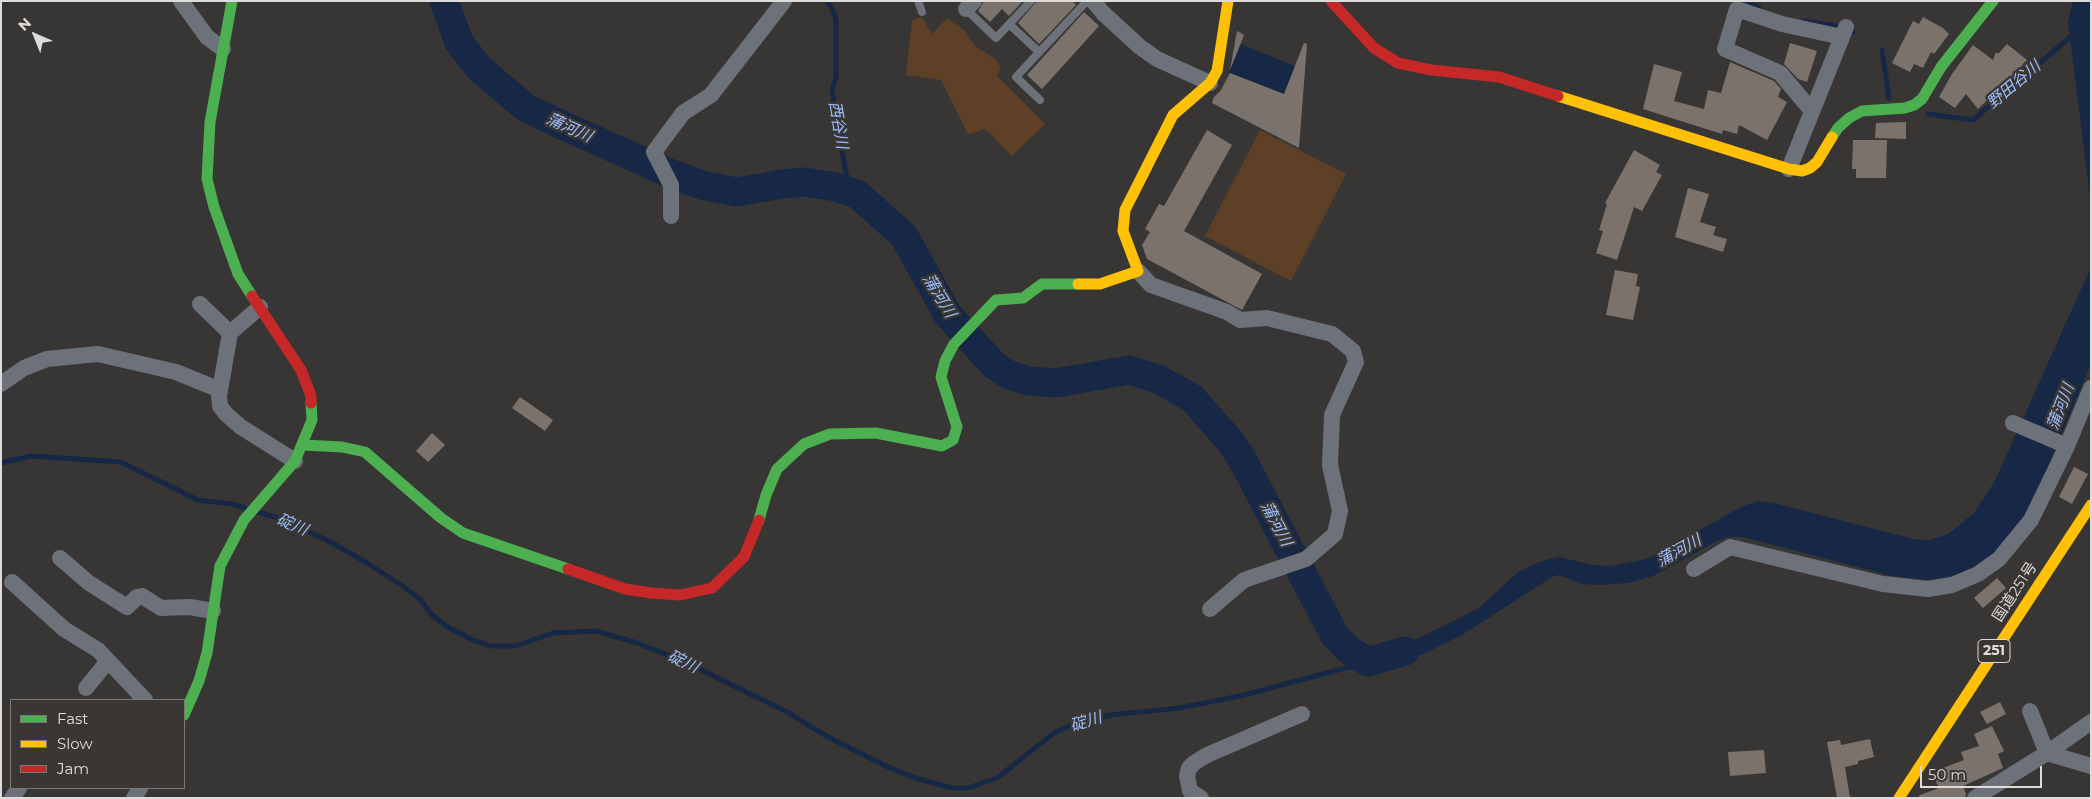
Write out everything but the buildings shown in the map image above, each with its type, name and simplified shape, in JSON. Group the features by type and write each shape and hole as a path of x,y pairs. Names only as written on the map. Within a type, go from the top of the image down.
{"main road":[{"path":"185,713 199,680 207,653 220,566 244,520 295,461 312,420 311,396 302,370 238,274 214,207 207,179 210,122 232,1"},
{"path":"303,445 342,447 365,452 441,518 463,533 625,589 651,594 680,595 712,588 744,557 756,530 766,495 777,469 804,444 830,434 876,434 942,446 953,440 957,427 941,377 945,361 954,344 996,300 1023,298 1042,284 1100,284 1138,271 1123,231 1124,210 1173,115 1210,83 1217,71 1228,1"},
{"path":"1331,1 1374,48 1398,63 1431,70 1499,77 1789,169 1802,171 1810,168 1817,162 1838,128 1849,118 1862,112 1905,108 1918,102 1966,32 1993,1"},
{"name":"国道251号","path":"1899,798 2091,505"}],"street":[{"path":"181,1 207,37 223,49"},
{"path":"671,216 671,185 654,152 683,113 711,94 784,1"},
{"path":"1093,1 1128,36 1157,59 1210,83"},
{"path":"1789,169 1844,32 1782,24 1738,8 1725,49 1780,73 1812,111"},
{"path":"1138,271 1151,284 1227,312 1240,320 1267,318 1332,334 1353,351 1356,362 1332,416 1330,465 1340,511 1335,534 1306,559 1244,580 1210,609"},
{"path":"200,304 230,333"},
{"path":"260,307 230,333 220,390 220,406 240,427 295,461"},
{"path":"1,384 24,368 47,359 98,354 176,372 220,390"},
{"path":"1694,569 1730,547 1883,584 1928,589 1952,585 1978,574 1999,559 2031,520 2091,388"},
{"path":"2016,424 2065,446"},
{"path":"60,558 89,583 127,607 137,596 142,596 161,608 190,607 212,611"},
{"path":"12,582 64,629 98,650 144,699"},
{"path":"86,688 108,661"},
{"path":"2030,710 2047,753"},
{"path":"1201,798 1190,791 1187,776 1188,768 1194,763 1207,755 1302,714"},
{"path":"1975,798 2047,753 2091,722"},
{"path":"2047,753 2091,766"}],"lane":[{"path":"918,1 922,12"},
{"path":"970,5 996,38 1031,1"},
{"path":"1040,100 1016,77 1087,1"},
{"path":"1010,24 1039,52"}],"shaded area":[{"path":"922,17 932,34 947,18 965,31 975,46 994,58 1001,67 997,76 1045,124 1012,156 986,129 968,134 941,80 906,75 912,20"},
{"path":"1260,130 1346,174 1291,281 1205,236"}],"water":[{"path":"2073,1 2091,1 2091,205 2068,22"},
{"path":"1241,44 1295,66 1284,94 1229,73"},
{"path":"2091,267 2091,364 2032,504 2009,537 1994,554 1976,567 1953,576 1927,580 1892,576 1743,537 1728,537 1715,542 1653,576 1628,583 1581,584 1559,575 1552,577 1462,635 1421,655 1384,665 1368,662 1383,649 1416,639 1480,607 1518,572 1539,562 1558,557 1594,565 1610,566 1647,559 1743,506 1759,501 1774,503 1913,539 1929,540 1948,534 1974,513 1995,481"}],"waterway":[{"name":"蒲河川","path":"444,1 459,42 479,68 526,108 562,125 669,173 705,186 737,192 805,182 836,187 857,194 904,236 948,315 994,365 1009,375 1029,381 1056,383 1129,370 1158,379 1192,398 1230,441 1242,459 1335,636 1349,650 1368,662 1405,651"},
{"name":"西谷川","path":"827,1 836,19 836,78 832,90 849,191"},
{"name":"野田谷川","path":"1747,1 1759,8"},
{"name":"野田谷川","path":"1804,21 1837,26 1853,32"},
{"name":"野田谷川","path":"1928,114 1973,120 2075,33"},
{"name":"野田谷川","path":"1882,50 1889,98"},
{"name":"碇川","path":"1,463 31,456 121,462 198,500 232,504 245,508"},
{"name":"碇川","path":"258,512 278,518 329,541 367,563 420,599 432,615 446,626 473,640 491,646 515,646 553,633 596,631 634,642 681,660 787,712 828,737 890,768 918,779 953,788 968,788 997,778 1054,733 1074,724 1110,715 1179,708 1240,696 1368,662"}],"traffic: fast":[{"path":"232,1 210,122 207,179 214,207 238,274 252,296"},
{"path":"1832,137 1838,128 1849,118 1862,111 1905,108 1914,105 1922,99 1941,67 1993,1"},
{"path":"759,520 766,495 777,469 804,444 830,434 876,433 942,446 953,440 957,427 941,377 945,361 954,344 996,300 1023,298 1042,284 1078,284"},
{"path":"185,713 199,681 207,653 220,566 244,520 295,461 312,420 311,403"},
{"path":"303,445 342,447 365,452 441,518 463,533 568,569"}],"traffic: slow":[{"path":"1078,284 1100,284 1138,271 1123,231 1125,210 1173,115 1210,83 1217,71 1228,1"},
{"path":"1558,96 1789,169 1802,171 1810,168 1817,162 1832,137"},
{"path":"1899,798 2091,505"}],"traffic: jam":[{"path":"1331,1 1374,48 1398,63 1431,70 1499,77 1558,96"},
{"path":"252,296 301,370 311,396 311,403"},
{"path":"568,569 625,589 651,593 680,595 712,588 744,557 759,520"}]}
